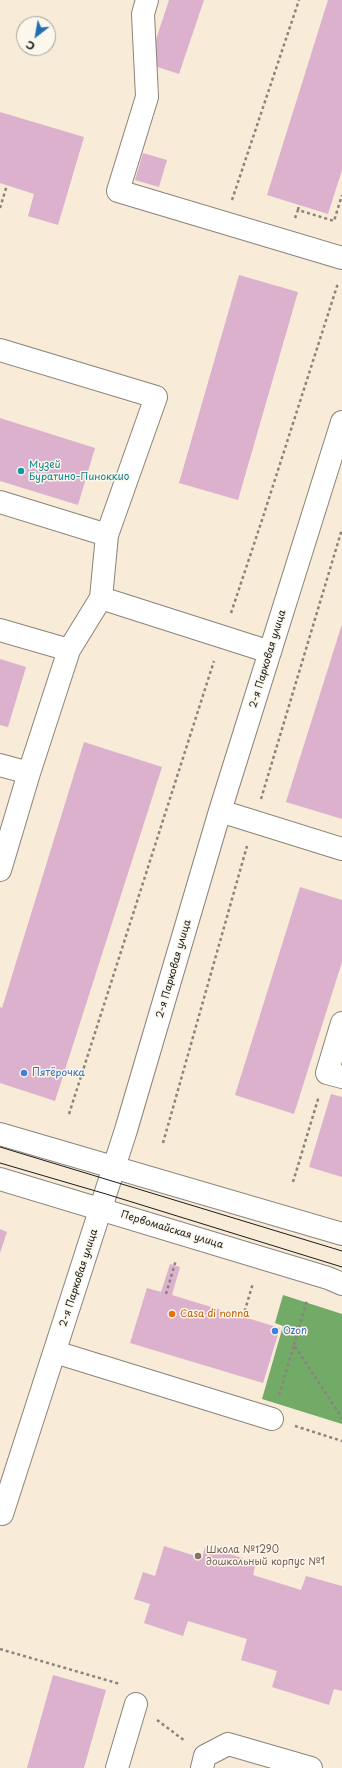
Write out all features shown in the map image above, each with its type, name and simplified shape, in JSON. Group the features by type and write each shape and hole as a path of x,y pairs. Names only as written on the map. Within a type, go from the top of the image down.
{"street":[{"path":"148,0 143,14 147,97 118,192 288,242 341,268"},
{"path":"0,350 156,397 107,535 102,598 69,650 29,773 0,870"},
{"name":"2-я Парковая улица","path":"1,1514 114,1168 220,811 342,422"},
{"path":"0,502 107,535"},
{"path":"102,598 270,652"},
{"path":"0,630 69,650"},
{"path":"0,765 29,773"},
{"path":"220,811 342,849"},
{"path":"334,1075 342,1023"},
{"path":"0,1134 342,1234"},
{"name":"Первомайская улица","path":"0,1179 328,1278 342,1284"},
{"path":"55,1352 272,1419"},
{"path":"117,1768 136,1704"},
{"path":"204,1762 228,1744 311,1768"}],"path":[{"path":"224,223 300,0"},
{"path":"0,208 7,185"},
{"path":"298,210 334,221 342,195"},
{"path":"288,242 299,205"},
{"path":"69,1114 222,637 262,520 341,268"},
{"path":"293,1182 334,1075"},
{"path":"166,1294 176,1260"},
{"path":"243,1317 253,1283"},
{"path":"307,1300 272,1419 342,1440"},
{"path":"294,1345 342,1418"},
{"path":"0,1649 125,1685 136,1704 204,1762"}],"green space":[{"path":"283,1295 342,1314 342,1424 262,1399 283,1326 275,1323"}],"building":[{"path":"169,0 204,0 179,74 148,64"},
{"path":"328,0 342,0 342,170 328,214 267,195"},
{"path":"0,112 84,137 58,225 28,216 34,194 0,183"},
{"path":"143,153 167,160 159,187 135,180"},
{"path":"239,275 298,292 238,500 179,483"},
{"path":"0,418 95,448 78,505 0,481"},
{"path":"342,624 342,819 286,802"},
{"path":"0,659 26,667 8,727 0,725"},
{"path":"84,742 162,767 55,1101 0,1083 0,1007 2,1008"},
{"path":"300,887 342,900 342,962 294,1114 235,1095"},
{"path":"331,1094 342,1097 342,1177 309,1167"},
{"path":"0,1229 7,1232 0,1253"},
{"path":"170,1264 180,1267 172,1295 280,1328 263,1383 130,1343 147,1288 161,1292"},
{"path":"164,1546 202,1558 205,1547 256,1562 253,1575 301,1590 306,1576 342,1586 342,1691 334,1689 329,1705 272,1687 277,1671 241,1660 247,1639 188,1621 183,1636 144,1623 150,1604 134,1599 143,1572 155,1576"},
{"path":"53,1675 106,1690 84,1768 27,1768"}],"tram line":[{"path":"0,1147 342,1251"},
{"path":"0,1163 342,1267"}],"place":[{"name":"Музей Буратино-Пиноккио","path":"21,471"},
{"name":"Пятёрочка","path":"24,1073"},
{"name":"Casa di nonna","path":"172,1314"},
{"name":"Ozon","path":"275,1331"},
{"name":"Школа №1290 дошкольный корпус №1","path":"198,1556"}]}
